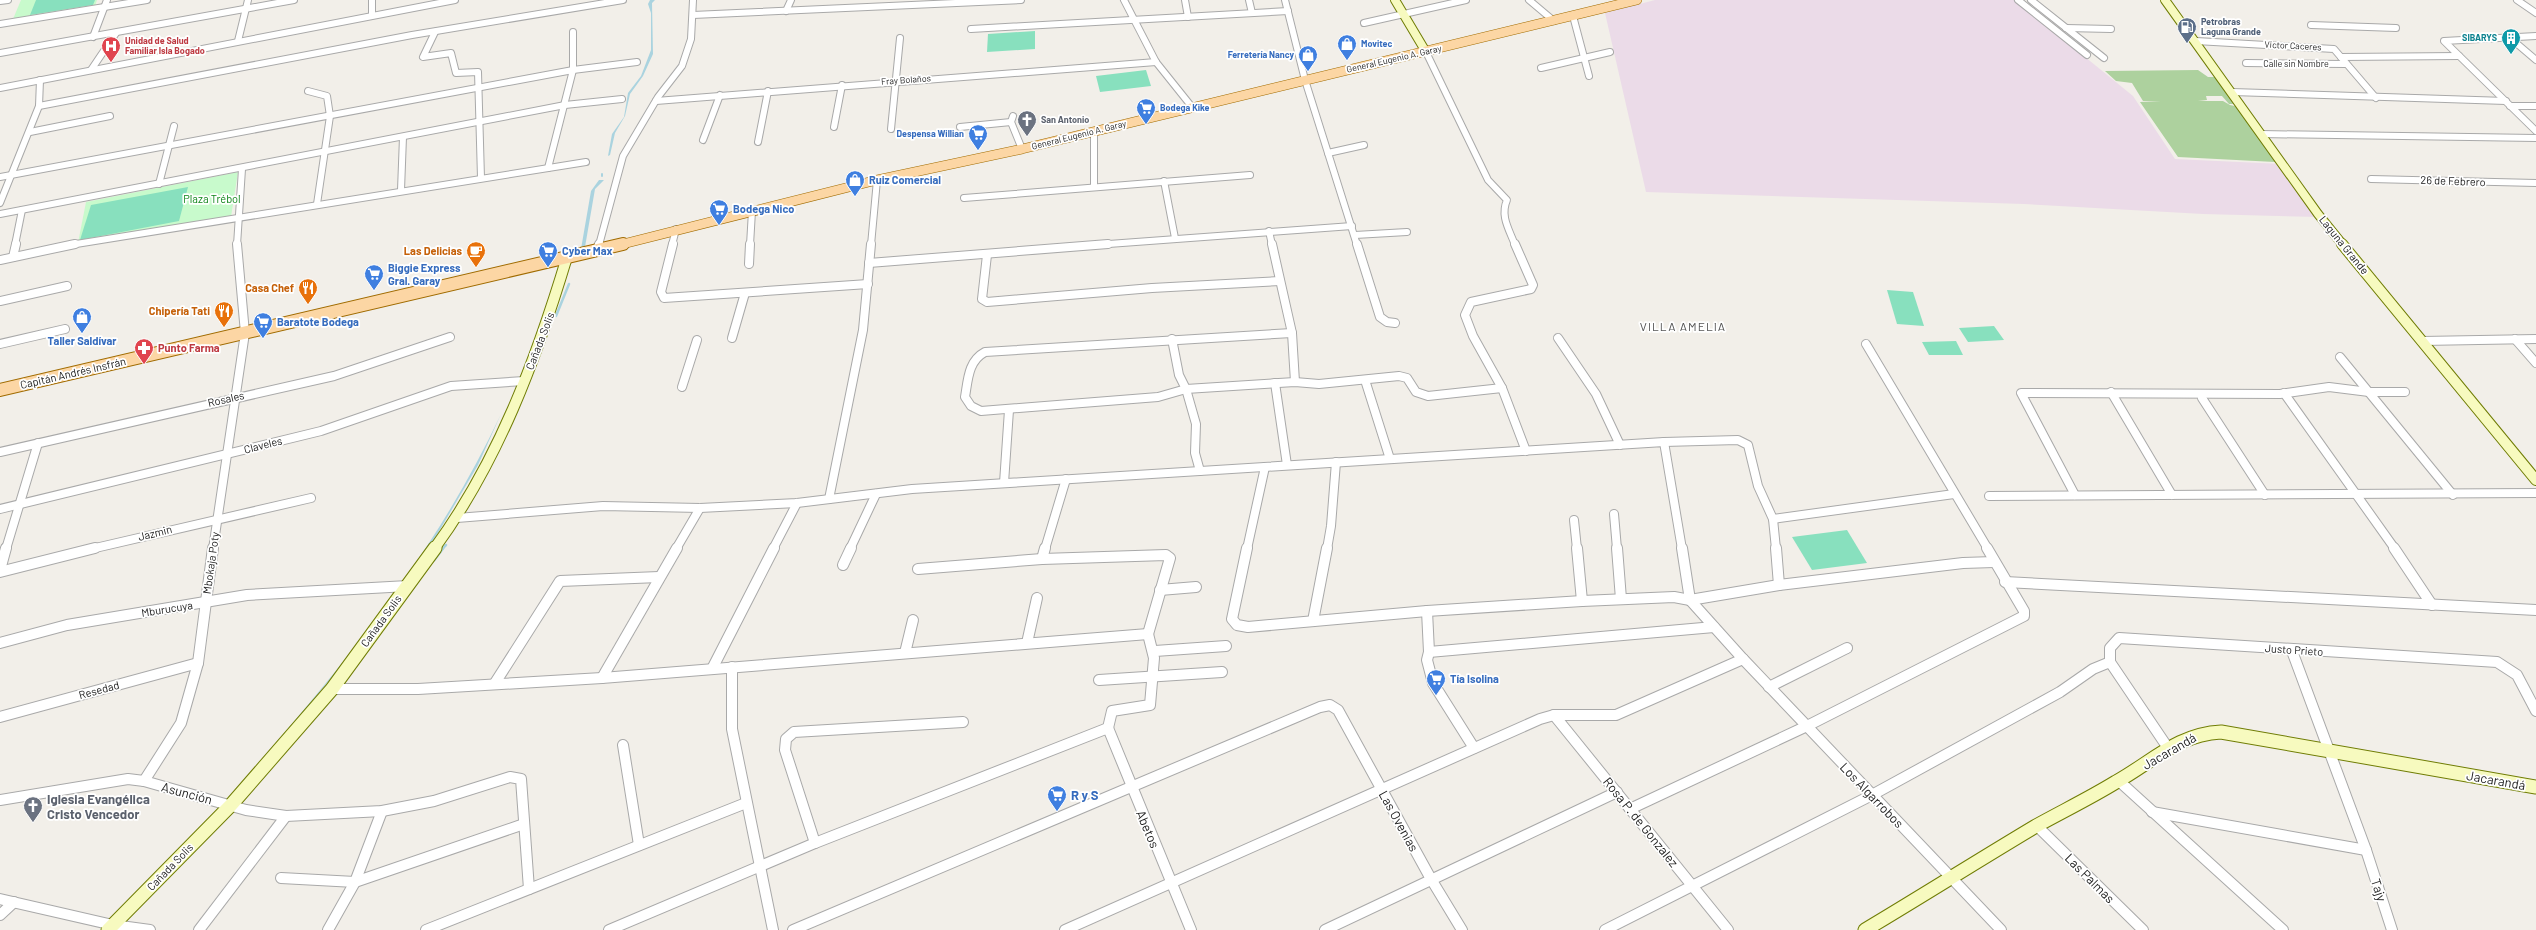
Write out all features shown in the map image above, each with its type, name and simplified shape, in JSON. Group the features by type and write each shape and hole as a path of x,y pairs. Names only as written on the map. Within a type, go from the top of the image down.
{"main road":[{"name":"General Eugenio A. Garay","path":"567,257 878,180 1094,132 1637,0"},
{"name":"Capitán Andrés Insfrán","path":"0,390 567,257"}],"street":[{"path":"0,1 8,0"},
{"path":"93,37 107,0"},
{"path":"0,24 147,0"},
{"path":"238,41 248,0"},
{"path":"0,53 294,0"},
{"path":"372,0 372,15"},
{"path":"0,88 455,0"},
{"path":"39,106 435,32 623,0"},
{"path":"597,250 623,156 656,101 682,66 691,39 693,0"},
{"path":"786,11 791,0"},
{"path":"693,15 1021,0"},
{"path":"1124,0 1156,62 1192,107"},
{"path":"1185,0 1188,17"},
{"path":"1249,0 1252,13"},
{"path":"1285,0 1305,80 1380,316 1386,322 1395,323"},
{"path":"1395,0 1426,52 1488,180 1507,200 1503,209 1504,218 1533,285 1531,289 1523,292 1478,300 1468,307 1465,315 1471,332 1502,388 1526,451"},
{"path":"1364,23 1466,0"},
{"path":"1529,0 1554,21"},
{"path":"2018,0 2047,25 2087,55"},
{"path":"2031,0 2104,58"},
{"name":"Laguna Grande","path":"2165,0 2196,41 2318,214 2536,480"},
{"path":"2517,0 2536,13"},
{"path":"971,29 1288,11"},
{"path":"1573,16 1589,76"},
{"path":"2047,25 2067,28 2111,29"},
{"path":"2311,25 2396,28"},
{"path":"435,32 423,57 451,53 456,73 478,72 481,178"},
{"path":"548,168 566,105 574,70 573,32"},
{"path":"91,70 116,33"},
{"path":"2536,36 2444,40 2536,131"},
{"path":"2509,37 2536,60"},
{"path":"891,129 894,81 900,38"},
{"name":"Victor Caceres","path":"2196,41 2327,48 2334,49 2341,57 2459,56"},
{"path":"1541,68 1610,52"},
{"path":"2341,57 2376,98"},
{"path":"0,177 574,70 637,62"},
{"name":"Fray Bolaños","path":"656,101 842,85 1156,62"},
{"name":"Calle sin Nombre","path":"2246,63 2346,64"},
{"path":"0,203 30,132 39,106 40,80"},
{"path":"834,127 842,85"},
{"path":"758,142 768,91"},
{"path":"308,92 327,96 330,116 317,204"},
{"path":"2232,92 2536,106"},
{"path":"703,140 720,96"},
{"path":"0,214 242,169 566,105 622,98"},
{"path":"30,132 110,116"},
{"path":"960,127 1012,119 1022,149"},
{"path":"159,184 174,126"},
{"path":"1094,132 1094,187"},
{"path":"2261,134 2536,138"},
{"path":"401,190 403,137"},
{"path":"1328,154 1364,145"},
{"path":"0,260 78,243 236,216 586,162"},
{"name":"Mbokaja Poty","path":"144,781 181,723 198,663 218,518 220,492 228,453 245,333 238,272 236,216 242,169"},
{"path":"964,198 1250,175"},
{"name":"26 de Febrero","path":"2371,179 2536,183"},
{"path":"829,500 863,330 878,180"},
{"path":"1164,181 1175,238"},
{"path":"13,257 22,210"},
{"path":"749,264 752,211"},
{"path":"869,263 987,255 1175,238 1352,226"},
{"path":"676,229 662,297 668,299 868,284"},
{"path":"1269,231 1292,333 1295,382"},
{"path":"1355,235 1407,232"},
{"path":"987,255 982,299 988,302 1152,288 1280,281"},
{"name":"Cañada Solis","path":"110,928 231,805 332,689 457,518 487,467 524,381 550,313 567,257"},
{"path":"0,301 67,286"},
{"path":"732,338 745,293"},
{"path":"0,344 65,329"},
{"path":"1292,333 991,351 978,354 972,361 965,398 971,406 981,411 1009,410 1158,397 1186,389 1295,382 1319,384 1403,376 1407,378 1416,392 1428,396 1502,388"},
{"name":"Rosales","path":"0,452 236,396 334,376 450,337"},
{"path":"1558,338 1596,394 1620,445"},
{"path":"1172,339 1179,375 1186,389 1196,424 1195,453 1200,471"},
{"path":"2515,339 2536,363"},
{"path":"2422,341 2536,339"},
{"path":"682,387 697,340"},
{"path":"1630,809 1806,726 2019,620 2024,616 2024,610 2005,582 1866,344"},
{"path":"2340,357 2453,494"},
{"path":"1365,380 1390,459"},
{"name":"Claveles","path":"0,509 322,431 435,390 452,386 524,381"},
{"path":"1275,383 1287,465"},
{"path":"2075,495 2022,393 2284,393 2329,387 2369,392 2405,392"},
{"path":"2111,392 2172,495"},
{"path":"2284,393 2356,494 2432,605"},
{"path":"2202,398 2265,495"},
{"path":"1004,483 1009,410"},
{"path":"457,518 603,506 700,508 797,503 876,494 1004,483 1664,442 1738,440 1748,445 1758,486 1773,519 1779,585"},
{"path":"1664,442 1690,600"},
{"path":"0,571 38,443"},
{"path":"1313,621 1331,526 1336,462"},
{"path":"1265,467 1232,619 1238,625 1248,627 1427,611 1582,601 1674,597 1690,600 1779,585 1963,563 1994,562"},
{"path":"1042,559 1066,479"},
{"path":"1989,496 2536,493"},
{"path":"843,565 876,494"},
{"path":"1773,519 1954,494"},
{"name":"Jazmin","path":"0,571 218,518 311,498"},
{"path":"712,669 797,503"},
{"path":"602,678 700,508"},
{"path":"1614,514 1621,599"},
{"path":"1574,520 1582,601"},
{"path":"918,568 1042,559 1166,555 1170,558 1148,634"},
{"path":"495,683 560,581 659,577"},
{"path":"2005,582 2323,597 2432,605 2536,610"},
{"name":"Mburucuya","path":"0,643 67,625 247,595 408,586"},
{"path":"1160,590 1196,587"},
{"path":"1027,643 1037,598"},
{"name":"Los Algarrobos","path":"1690,600 1743,660 2001,930"},
{"path":"1427,611 1429,652 1427,660 1433,683 1474,748"},
{"path":"905,653 913,620"},
{"path":"1429,652 1714,627"},
{"path":"332,689 418,689 495,683 602,678 1148,634"},
{"path":"609,930 758,867 1108,728 1112,711 1150,705 1155,652 1154,641 1148,634"},
{"name":"Justo Prieto","path":"2110,662 2113,643 2119,638 2497,662 2509,668 2520,678 2526,690"},
{"path":"1155,652 1226,646"},
{"path":"1769,687 1846,648"},
{"name":"Tajy","path":"2292,650 2366,850 2392,930"},
{"path":"1065,930 1474,748 1554,715 1616,715 1743,660"},
{"path":"1605,930 1693,887 1872,795 2060,692 2093,670 2110,662 2168,748"},
{"name":"Resedad","path":"0,717 198,663"},
{"path":"732,667 732,729 758,867 773,930"},
{"path":"1099,680 1222,672"},
{"path":"2526,690 2536,692"},
{"path":"2526,690 2536,711"},
{"name":"Las Ovenias","path":"1130,787 1320,707 1330,705 1338,710 1431,879 1462,930"},
{"name":"Rosa P. de Gonzalez","path":"1554,715 1728,930"},
{"path":"815,844 785,750 786,739 794,732 963,722"},
{"name":"Abetos","path":"1108,728 1130,787 1191,930"},
{"name":"Jacarandá","path":"1865,930 2038,826 2119,781 2168,748 2193,734 2206,731 2328,750 2536,787"},
{"path":"623,745 639,845"},
{"name":"Asunción","path":"0,800 106,781 128,779 144,781 246,810 286,816 382,812 434,801 510,777 521,779 524,824"},
{"path":"2119,781 2283,930"},
{"path":"793,930 1130,787"},
{"path":"1324,930 1617,792"},
{"path":"426,930 746,803"},
{"path":"328,930 355,882 382,812"},
{"path":"2152,812 2366,850"},
{"path":"199,930 286,816"},
{"path":"281,878 355,882 524,824 529,889"},
{"name":"Las Palmas","path":"2038,826 2143,930"},
{"path":"0,915 5,902 110,928 150,930"}],"shaded area":[{"path":"1655,0 2015,0 2133,96 2175,159 2282,164 2319,217 2203,214 2024,204 1646,192 1605,13"}],"green space":[{"path":"21,0 97,0 95,6 13,19"},
{"path":"36,0 95,0 93,5 30,15"},
{"path":"1035,31 1035,49 987,52 988,34"},
{"path":"1146,70 1151,86 1100,92 1096,76"},
{"path":"2198,70 2208,77 2215,77 2238,104 2229,104 2222,96 2206,96 2207,100 2198,101 2223,101 2230,105 2239,107 2275,162 2178,157 2140,102 2161,101 2143,101 2132,83 2116,81 2105,71"},
{"name":"Plaza Trébol","path":"238,172 231,217 78,243 86,202"},
{"path":"188,187 179,221 80,240 91,205"},
{"path":"1887,290 1913,292 1924,326 1897,324"},
{"path":"1994,326 2004,340 1968,342 1959,328"},
{"path":"1956,341 1963,355 1929,355 1922,342"},
{"path":"1847,530 1867,563 1812,570 1792,537"}],"water":[{"path":"650,0 655,0 652,3 653,54 643,76 630,94 625,116 615,133 610,155 608,156 612,134 624,117 628,93 641,76 651,50 651,13 648,4"},
{"path":"599,180 604,180 595,189 585,247 581,249 591,191"},
{"path":"501,414 478,465 428,550 341,666 276,745 228,798 306,708 378,616 444,519 474,468"}],"waterway":[{"path":"556,316 569,284"},
{"path":"443,548 446,545"},
{"path":"434,560 443,548"}],"place":[{"name":"Petrobras Laguna Grande","path":"2187,44"},
{"name":"SIBARYS","path":"2511,55"},
{"name":"Movitec","path":"1347,61"},
{"name":"Unidad de Salud Familiar Isla Bogado","path":"111,63"},
{"name":"Ferretería Nancy","path":"1308,72"},
{"name":"Bodega Kike","path":"1146,125"},
{"name":"San Antonio","path":"1027,137"},
{"name":"Despensa Willian","path":"978,151"},
{"name":"Ruiz Comercial","path":"855,197"},
{"name":"Bodega Nico","path":"719,226"},
{"name":"Las Delicias","path":"476,268"},
{"name":"Cyber Max","path":"548,268"},
{"name":"Biggie Express Gral. Garay","path":"374,291"},
{"name":"Casa Chef","path":"308,305"},
{"name":"Chipería Tati","path":"224,328"},
{"name":"Taller Saldívar","path":"82,334"},
{"name":"Baratote Bodega","path":"263,339"},
{"name":"Punto Farma","path":"144,365"},
{"name":"Tía Isolina","path":"1436,696"},
{"name":"R y S","path":"1057,812"},
{"name":"Iglesia Evangélica Cristo Vencedor","path":"33,823"}],"district":[{"name":"VILLA AMELIA","path":"1683,327"}]}
